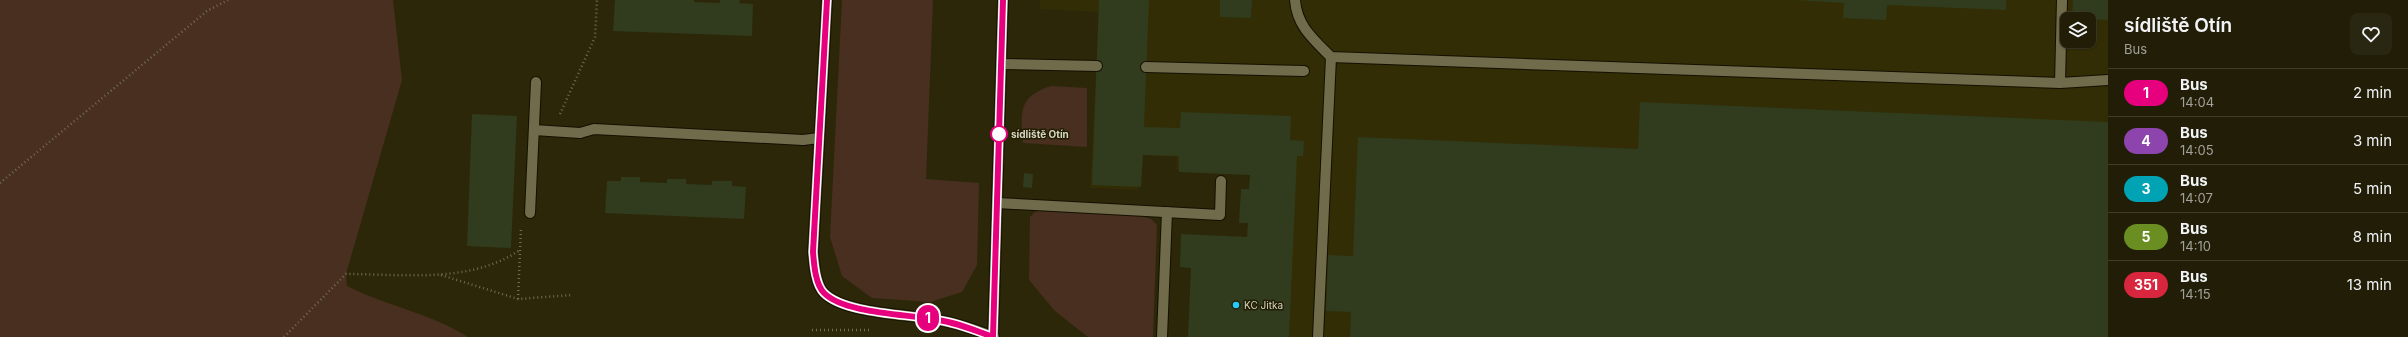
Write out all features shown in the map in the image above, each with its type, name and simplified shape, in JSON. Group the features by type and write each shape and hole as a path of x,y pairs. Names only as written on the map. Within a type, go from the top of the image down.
{"street":[{"path":"827,0 813,252 815,271 822,292 833,300 850,307 939,320 994,337 1003,0"},
{"path":"1295,0 1296,11 1304,30 1331,57 2060,83 2108,80"},
{"path":"2060,83 2062,0"},
{"path":"1318,337 1331,57"},
{"path":"1001,64 1097,66"},
{"path":"1146,67 1304,71"},
{"path":"530,213 536,82"},
{"path":"534,130 580,132 594,129 803,140 819,138"},
{"path":"997,203 1220,215 1221,181"},
{"path":"1162,337 1167,212"}],"path":[{"path":"0,183 207,11 228,0"},
{"path":"552,131 595,37 597,0"},
{"path":"284,337 346,274 439,274 478,270 510,257 520,250 518,299"},
{"path":"439,274 518,299 572,295"}],"shaded area":[{"path":"0,0 393,0 402,80 346,274 347,286 439,322 468,337 0,337"},
{"path":"842,0 933,0 926,179 979,183 977,265 962,292 930,302 872,298 842,276 830,237"},
{"path":"1040,0 2108,0 2108,337 1285,337 1293,175 1176,170 1177,157 1140,155 1138,190 1090,188 1099,12 1040,9"},
{"path":"1051,86 1087,88 1087,147 1023,143 1022,115 1024,107 1032,95"},
{"path":"1041,210 1141,216 1151,219 1157,225 1153,337 1088,337 1055,311 1029,280 1030,217 1035,212"}],"building":[{"path":"615,0 694,0 694,2 720,3 720,0 740,0 739,3 753,4 752,36 613,31"},
{"path":"1099,0 1149,0 1144,127 1180,128 1181,112 1291,116 1290,140 1304,141 1303,156 1297,156 1289,337 1188,337 1191,268 1180,267 1181,234 1247,237 1248,223 1239,223 1241,189 1249,189 1250,175 1179,172 1179,156 1143,155 1141,187 1092,185"},
{"path":"1220,0 1252,0 1251,18 1220,17"},
{"path":"1796,0 2006,0 2006,10 1887,5 1886,20 1843,18 1844,3"},
{"path":"2073,0 2108,0 2108,20 2096,19 2096,12 2072,12"},
{"path":"1640,102 2108,122 2108,337 1350,337 1351,312 1326,311 1328,255 1353,256 1358,137 1638,149"},
{"path":"472,114 517,116 511,248 467,246"},
{"path":"1024,173 1033,174 1032,188 1023,187"},
{"path":"621,177 640,177 640,182 667,183 667,179 686,179 686,184 712,185 712,181 732,181 732,186 746,187 744,219 605,213 607,181 621,181"}],"bus line":[{"name":"1","path":"827,0 813,252 815,271 822,292 833,300 850,307 939,320 964,326 993,337 1003,0"}],"place":[{"name":"sídliště Otín","path":"999,134"},
{"name":"KC Jitka","path":"1236,305"}]}
